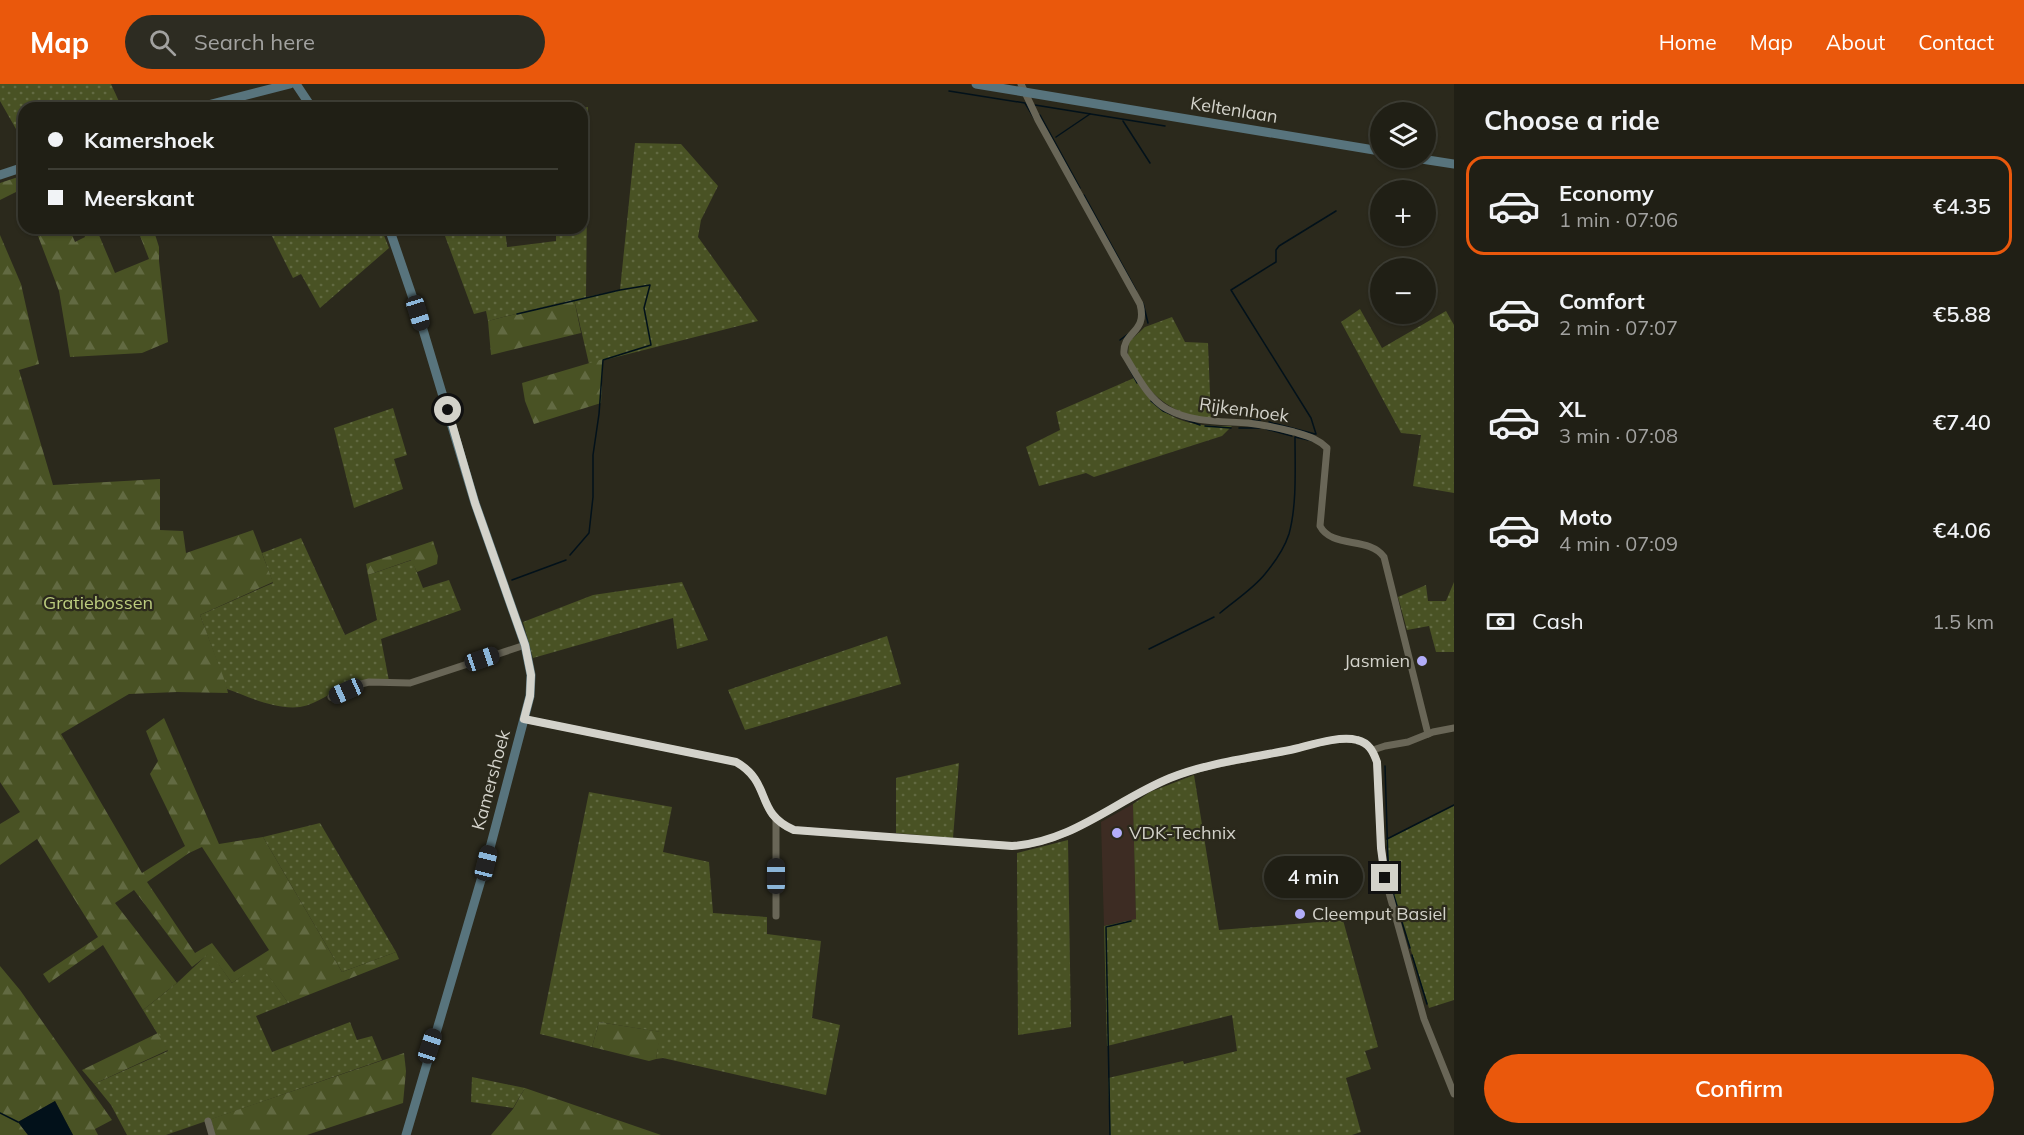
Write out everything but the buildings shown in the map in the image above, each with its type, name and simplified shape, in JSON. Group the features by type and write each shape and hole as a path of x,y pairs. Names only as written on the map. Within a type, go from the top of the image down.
{"street":[{"path":"296,84 308,102"},
{"name":"Keltenlaan","path":"976,84 1022,88 1370,149"},
{"path":"219,102 285,85"},
{"name":"Rijkenhoek","path":"1022,88 1140,304 1142,312 1140,327 1127,340 1124,354 1154,399 1166,409 1192,419 1273,427 1320,440 1327,448 1320,526 1323,532 1333,537 1373,548 1380,551 1384,557 1428,734"},
{"path":"1436,161 1454,164"},
{"path":"0,175 18,169"},
{"name":"Kamershoek","path":"391,234 418,313 475,503 525,645 531,675 530,696 486,863 406,1135"},
{"path":"331,697 369,682 410,683 525,645"},
{"path":"524,719 736,762 754,775 760,784 768,810 776,820 794,830 1022,845 1087,824 1140,792 1186,772 1349,738 1362,741 1373,750 1377,762 1381,848 1385,878 1424,1020 1454,1094"},
{"path":"1373,750 1454,728"},
{"path":"776,820 776,916"},
{"path":"208,1121 212,1135"}],"shaded area":[{"path":"1133,804 1136,919 1104,926 1101,822"},
{"path":"55,1101 73,1135 28,1135 18,1122"}],"green space":[{"path":"0,84 111,84 119,102 18,102 18,132 0,101"},
{"path":"635,143 681,144 718,186 701,220 698,237 758,321 589,364 574,299 488,321 486,311 474,314 444,234 506,234 507,247 556,241 556,234 587,234 586,297 620,290"},
{"path":"18,177 18,191 0,200 0,183"},
{"path":"37,234 72,234 75,242 85,237 84,234 99,234 115,273 149,259 139,234 155,234 159,247 168,342 142,353 70,357 59,291"},
{"path":"271,234 383,234 389,248 320,308 301,274 293,278"},
{"name":"Gratiebossen","path":"0,235 21,284 39,364 19,370 53,485 160,479 160,530 183,531 186,553 253,530 273,582 200,615 228,693 129,694 61,734 142,873 185,846 150,774 158,761 146,731 164,718 219,844 263,837 342,972 396,952 399,959 288,1003 260,964 232,983 210,953 192,967 134,890 115,903 177,983 143,1010 103,945 49,983 43,974 98,937 37,839 0,865 0,824 20,812 0,782","holes":["202,847 269,950 234,972 212,943 195,953 147,882 189,853"]},
{"path":"574,299 581,333 491,355 488,321"},
{"path":"1360,309 1382,348 1424,324 1436,324 1436,317 1446,311 1454,325 1454,493 1413,486 1421,435 1401,433 1341,322"},
{"path":"1172,317 1185,342 1208,343 1211,420 1183,413 1160,400 1143,380 1128,355 1129,342 1145,327"},
{"path":"603,359 601,403 534,424 525,401 522,383"},
{"path":"1134,378 1154,403 1175,418 1200,425 1232,426 1222,436 1094,477 1086,473 1039,486 1026,447 1060,430 1056,412"},
{"path":"393,408 407,455 394,459 403,489 354,508 334,428"},
{"path":"301,538 345,635 377,620 368,575 412,560 423,588 449,580 461,610 381,639 389,681 351,685 300,707 272,705 227,689 200,615 273,583 262,553"},
{"path":"433,541 438,556 437,564 417,572 411,560 368,575 366,564"},
{"path":"682,582 708,640 677,649 673,618 533,658 523,622 593,595"},
{"path":"1454,582 1454,652 1436,652 1429,626 1407,630 1398,597 1426,585 1428,601 1446,601"},
{"path":"887,636 901,684 745,730 728,690"},
{"path":"959,763 953,838 896,833 896,778"},
{"path":"1194,775 1219,930 1343,920 1378,1047 1365,1051 1371,1069 1346,1078 1361,1132 1352,1135 1110,1135 1108,1078 1183,1061 1184,1064 1237,1051 1232,1015 1107,1046 1104,926 1136,919 1133,804 1150,792"},
{"path":"589,792 672,807 663,852 709,862 713,913 767,917 767,934 821,941 812,1018 840,1025 826,1095 663,1058 656,1059 660,1032 599,1022 592,1047 540,1034"},
{"path":"1454,806 1454,1000 1429,1008 1394,896 1386,840"},
{"path":"320,823 396,952 342,972 263,837"},
{"path":"1068,840 1071,1027 1018,1035 1017,853"},
{"path":"210,952 232,983 260,963 288,1003 256,1016 272,1052 350,1022 357,1040 372,1036 382,1060 166,1135 127,1135 111,1105 94,1084 168,1051 143,1010 177,983"},
{"path":"0,966 20,990 112,1120 95,1129 98,1135 73,1135 55,1101 18,1122 28,1135 0,1135"},
{"path":"599,1022 661,1032 656,1059 649,1061 592,1047"},
{"path":"158,1033 168,1050 94,1084 82,1070"},
{"path":"404,1053 406,1071 403,1103 307,1135 215,1135 211,1119"},
{"path":"472,1077 525,1088 513,1108 471,1102"},
{"path":"525,1088 661,1135 491,1135 513,1109"}],"waterway":[{"path":"949,91 1025,103 1034,118"},
{"path":"1035,105 1165,126"},
{"path":"1056,137 1090,114"},
{"path":"1040,115 1080,188"},
{"path":"1123,121 1150,163"},
{"path":"1084,195 1136,290"},
{"path":"1316,434 1311,418 1231,290 1276,262 1276,250 1279,246 1336,211"},
{"path":"517,314 650,285 644,308 651,345 603,360 593,455 593,497 589,533 570,555"},
{"path":"1143,303 1148,323"},
{"path":"1120,340 1128,334"},
{"path":"1128,366 1137,383"},
{"path":"1151,401 1163,411 1200,425"},
{"path":"1252,420 1261,420"},
{"path":"1269,422 1315,434"},
{"path":"1205,426 1231,428"},
{"path":"1239,428 1260,428"},
{"path":"1266,429 1292,436"},
{"path":"1220,613 1260,579 1282,550 1289,534 1293,511 1295,437 1313,441"},
{"path":"512,580 566,560"},
{"path":"1149,649 1214,617"},
{"path":"1385,766 1388,861 1394,896 1410,948"},
{"path":"1387,839 1454,805"},
{"path":"1110,1135 1106,927 1131,921"},
{"path":"1412,955 1427,1004"},
{"path":"0,1113 18,1122"}],"place":[{"name":"Jasmien","path":"1422,661"},
{"name":"VDK-Technix","path":"1117,833"},
{"name":"Cleemput Basiel","path":"1300,914"}],"route":[{"path":"448,410 475,503 530,664 530,696 524,719 736,762 754,775 760,784 768,810 776,820 783,826 794,830 1012,846 1062,835 1087,824 1140,792 1186,772 1349,738 1368,745 1373,750 1377,762 1381,848 1385,878"}]}
